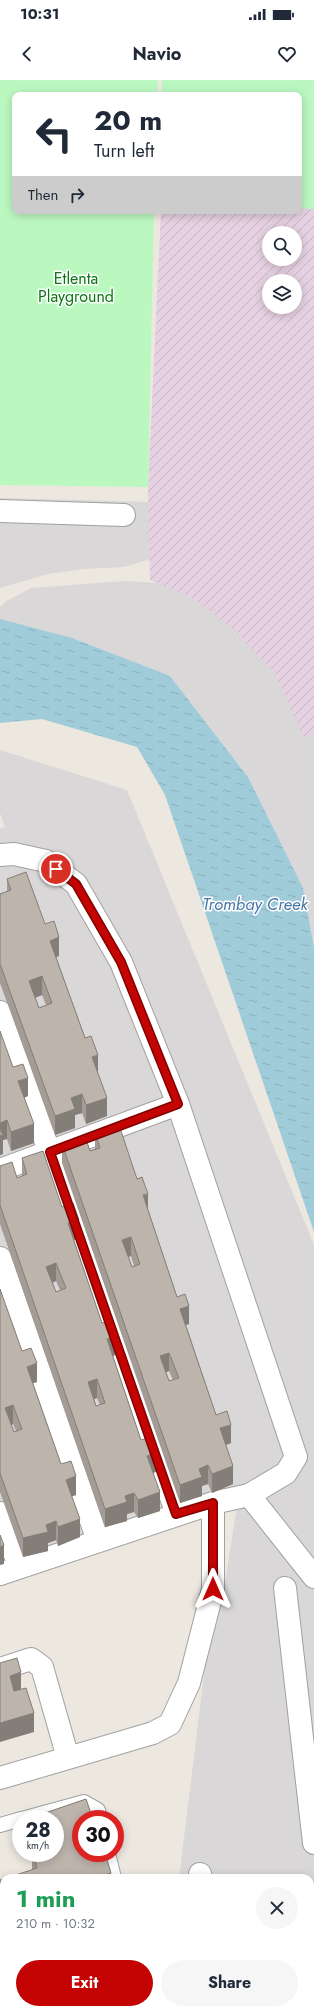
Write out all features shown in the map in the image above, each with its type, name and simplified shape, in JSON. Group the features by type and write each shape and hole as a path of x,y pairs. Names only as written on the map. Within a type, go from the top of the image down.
{"street":[{"path":"0,511 124,515"},
{"path":"0,855 14,854 46,861 76,884 121,962 178,1104 296,1457 286,1474 249,1495 213,1503 176,1514 0,1574"},
{"path":"0,1012 176,1514"},
{"path":"0,1170 178,1104"},
{"path":"0,1258 98,1541"},
{"path":"249,1495 314,1577"},
{"path":"0,1778 153,1733 170,1724 189,1683 213,1589 213,1503"},
{"path":"0,1513 14,1555"},
{"path":"285,1588 314,1843"},
{"path":"0,1668 32,1659 42,1667 68,1758"}],"lane":[{"path":"55,1810 84,1802 98,1810"},
{"path":"0,1825 12,1822"},
{"path":"110,1862 113,1874"}],"shaded area":[{"path":"302,208 314,209 314,734 304,737 275,674 232,628 190,596 150,580 148,487 161,214 302,214"},
{"path":"0,498 154,502 154,558 124,567 84,569 48,574 0,588"},
{"path":"125,581 157,583 196,590 275,649 314,719 314,947 303,888 248,777 170,676 0,619 0,607 5,602 31,588"},
{"path":"0,750 127,790 314,1245 314,1874 179,1874 207,1651 225,1583 240,1487 0,1568 0,828 5,827 0,813"}],"green space":[{"name":"Etlenta Playground","path":"0,80 158,80 157,92 12,92 12,214 154,214 148,487 0,485"},
{"path":"162,80 314,80 314,209 302,208 302,92 162,92"}],"water":[{"name":"Trombay Creek","path":"0,619 72,638 170,676 248,777 303,888 314,947 314,1232 165,795 137,747 42,719 0,723"}],"building":[{"path":"26,872 45,924 54,921 59,937 50,941 85,1038 91,1036 98,1055 92,1057 107,1098 86,1105 82,1094 71,1098 75,1109 55,1116 0,964 0,894 11,890 7,879","holes":["42,976 52,1003 39,1008 29,981"]},
{"path":"0,1031 13,1067 23,1064 28,1078 18,1081 34,1124 11,1132 7,1120 0,1123"},
{"path":"119,1125 137,1179 142,1177 148,1194 143,1195 177,1297 185,1294 189,1306 180,1309 216,1415 227,1411 231,1425 220,1428 233,1466 212,1474 208,1465 199,1469 202,1477 180,1485 62,1144 85,1136 90,1151 100,1148 95,1133","holes":["131,1237 140,1264 132,1267 122,1240","169,1353 179,1378 169,1381 160,1356"]},
{"path":"0,1128 3,1135 0,1136"},
{"path":"43,1151 62,1207 73,1203 79,1220 68,1223 102,1323 113,1320 118,1336 107,1339 141,1440 153,1436 158,1452 147,1456 160,1492 138,1500 134,1493 125,1496 127,1502 105,1509 0,1205 0,1166 12,1162 17,1178 27,1174 22,1158","holes":["56,1263 66,1288 56,1292 46,1267","97,1379 105,1403 96,1406 88,1382"]},
{"path":"0,1289 22,1351 31,1348 37,1363 27,1367 61,1464 71,1461 76,1476 66,1480 80,1519 58,1527 56,1521 46,1525 48,1532 23,1538 0,1473","holes":["13,1405 22,1429 14,1432 5,1408"]},
{"path":"0,1535 4,1545 0,1547"},
{"path":"17,1658 21,1672 10,1676 14,1691 26,1688 34,1713 0,1723 0,1663"},
{"path":"86,1799 90,1810 72,1810 72,1862 108,1862 111,1873 19,1874 37,1868 35,1862 64,1862 64,1810 54,1810"}],"route":[{"path":"56,869 76,884 121,962 178,1104 50,1152 176,1514 213,1503 213,1589"}]}
